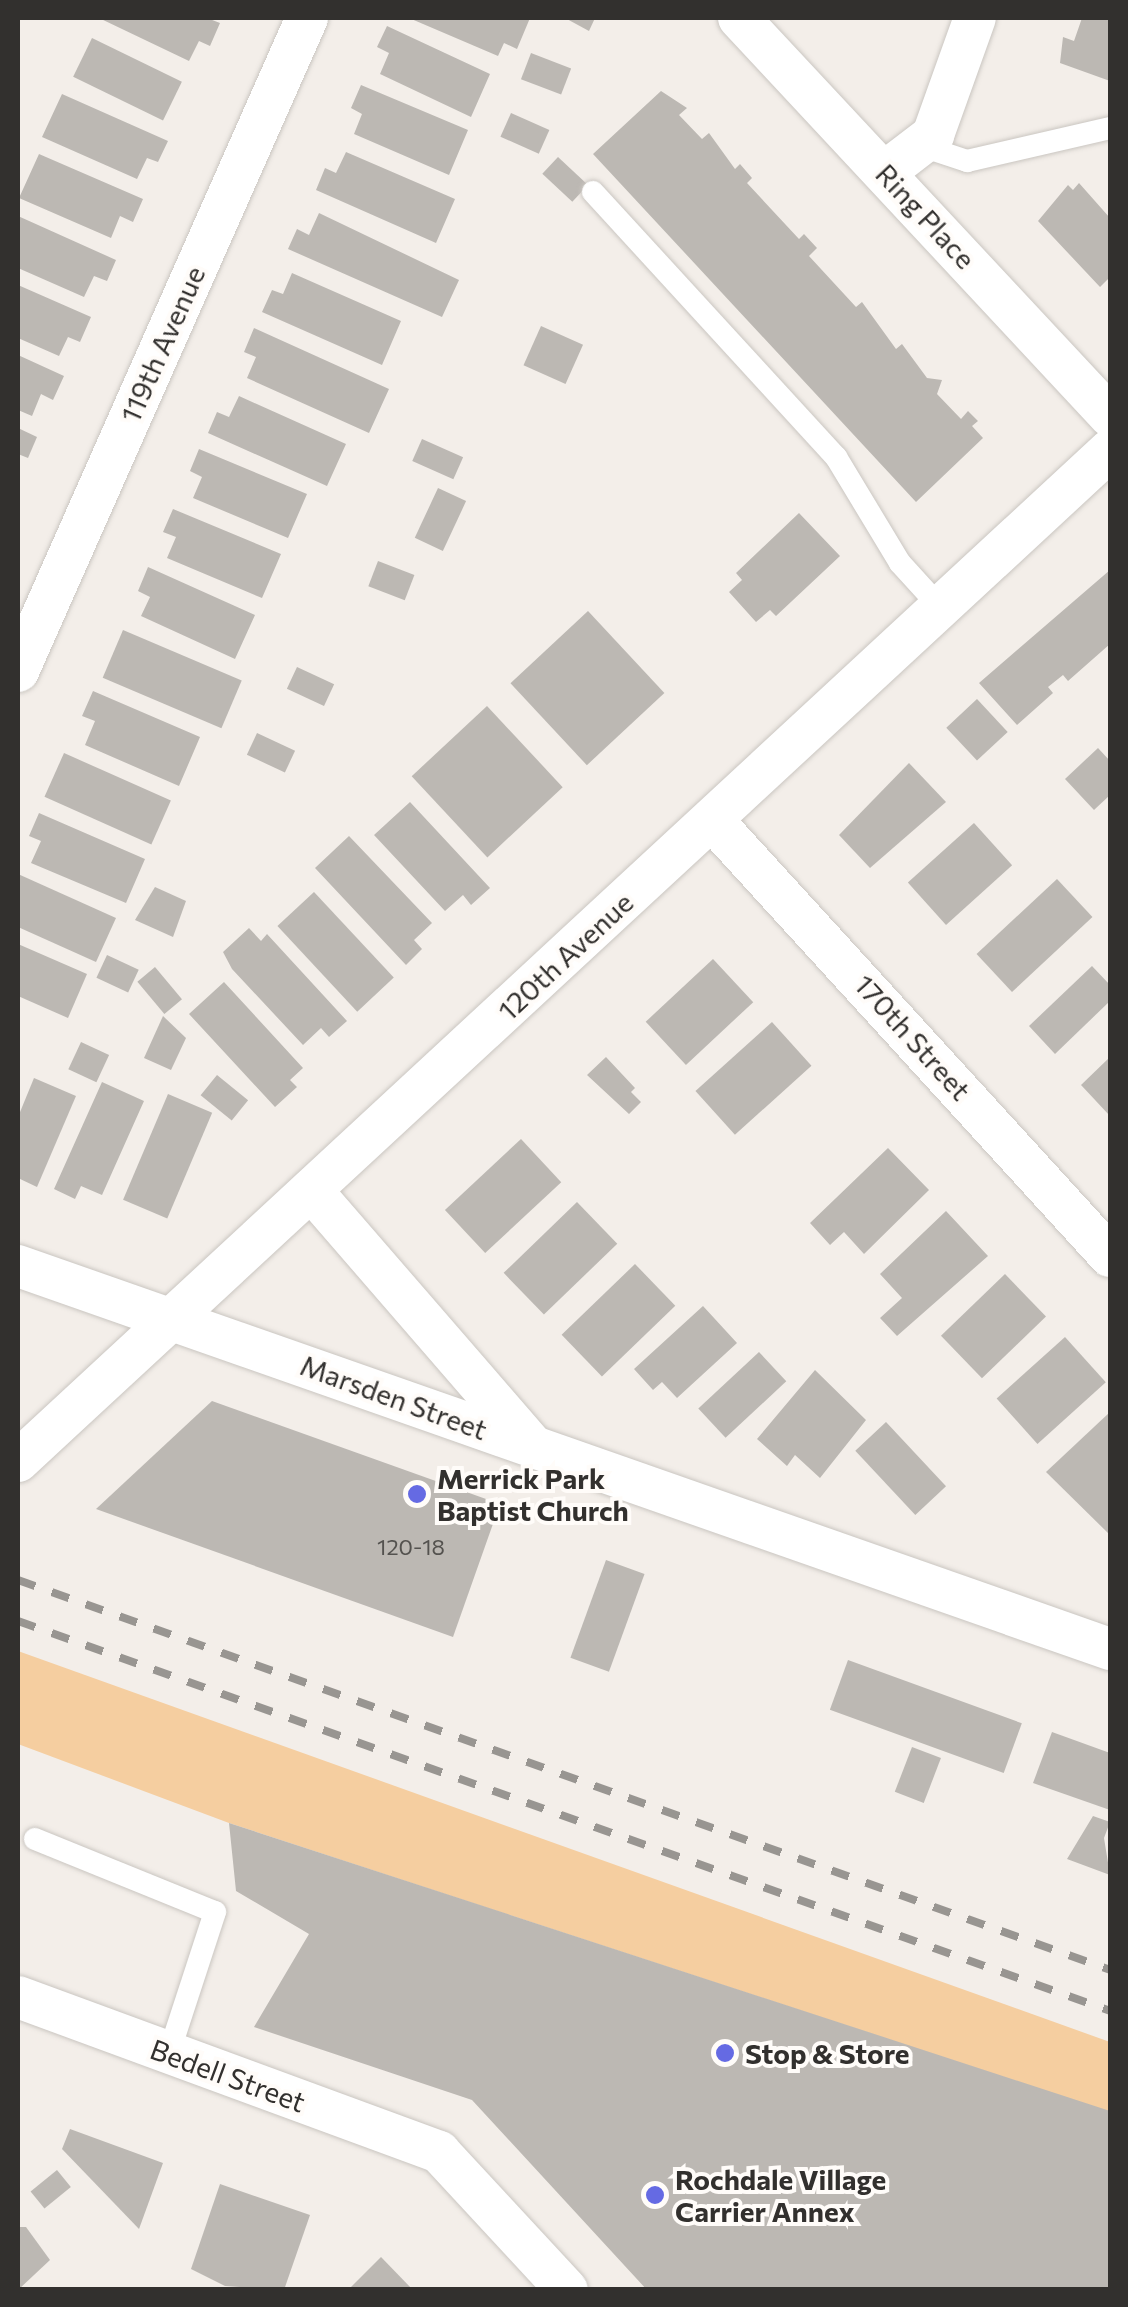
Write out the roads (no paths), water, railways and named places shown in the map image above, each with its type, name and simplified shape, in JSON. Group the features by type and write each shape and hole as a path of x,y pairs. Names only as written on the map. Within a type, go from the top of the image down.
{"street":[{"name":"119th Avenue","path":"18,671 307,18"},
{"path":"884,172 932,135 975,18"},
{"name":"Ring Place","path":"743,19 1110,416"},
{"name":"120th Avenue","path":"18,1461 1110,450"},
{"name":"170th Street","path":"713,820 1110,1256"},
{"path":"310,1190 534,1448"},
{"name":"Marsden Street","path":"18,1266 1110,1649"},
{"name":"Bedell Street","path":"18,1997 439,2152 567,2290"}],"lane":[{"path":"920,145 967,160 1110,128"},
{"path":"593,192 836,457 900,563 941,608"},
{"path":"35,1839 215,1912 169,2053"}],"railway":[{"path":"18,1580 1110,1970"},
{"path":"18,1621 1110,2011"}],"place":[{"name":"Merrick Park Baptist Church","path":"417,1494"},
{"name":"Stop & Store","path":"725,2053"},
{"name":"Rochdale Village Carrier Annex","path":"655,2195"}]}
